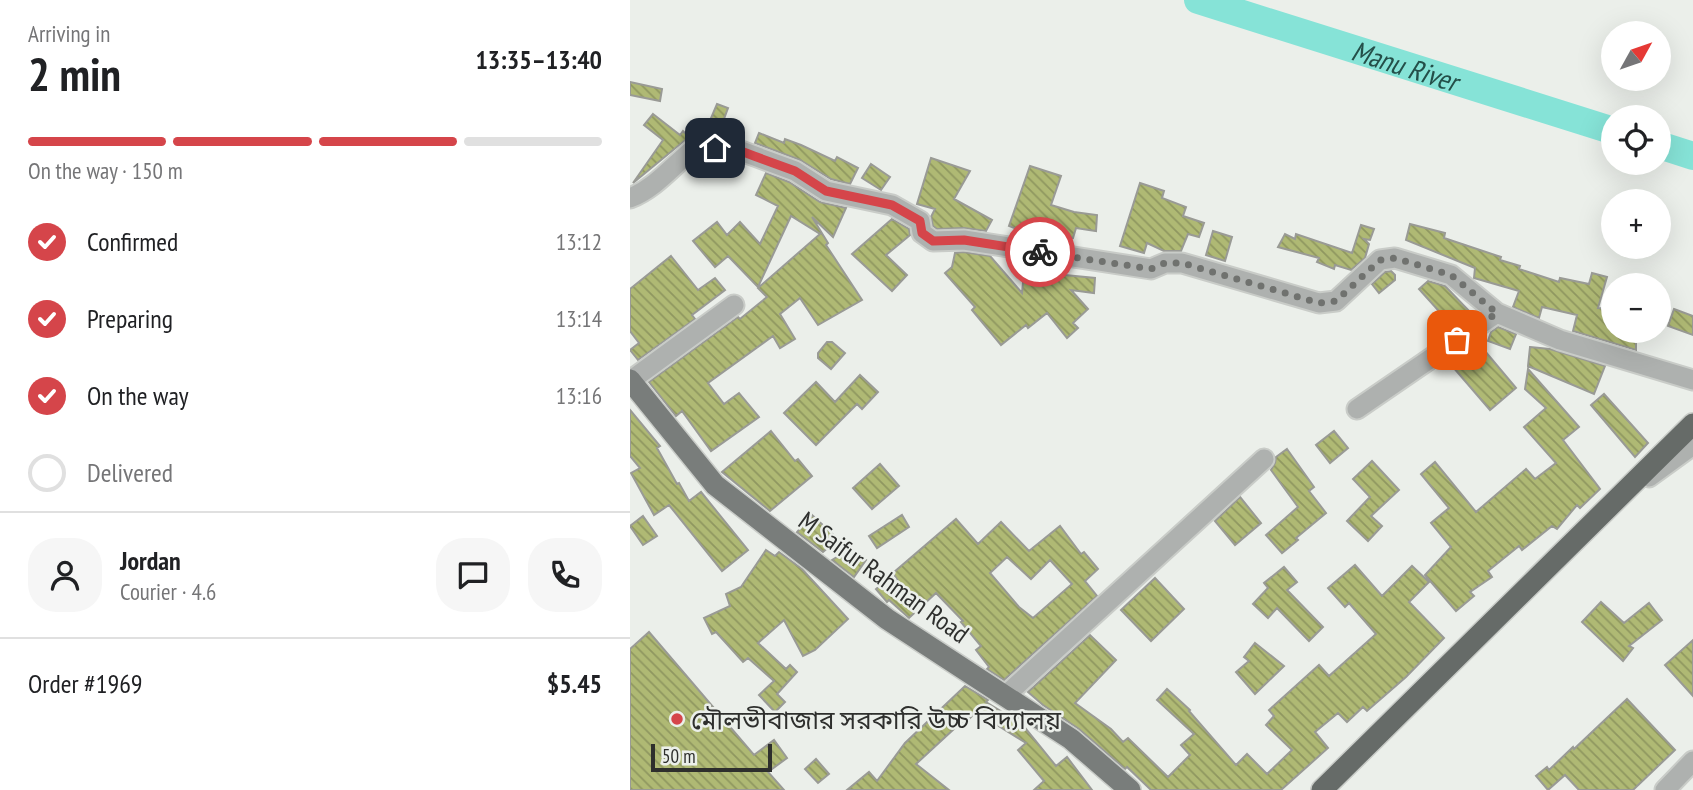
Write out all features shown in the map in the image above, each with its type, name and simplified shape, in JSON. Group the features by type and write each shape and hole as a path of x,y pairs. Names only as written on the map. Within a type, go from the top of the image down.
{"highway":[{"path":"1322,790 1693,424"}],"main road":[{"name":"M Saifur Rahman Road","path":"630,380 715,485 887,619 1071,739 1130,790"}],"street":[{"path":"630,198 647,191 696,147 733,148 795,171 826,191 892,205 920,221 922,233 933,241 964,240 1151,269 1165,263 1182,263 1319,303 1336,301 1380,260 1395,258 1451,275 1497,313 1560,340 1693,380"},
{"path":"630,380 734,305"},
{"path":"1357,409 1497,313"},
{"path":"1614,502 1693,445"},
{"path":"1005,696 1264,459"},
{"path":"1665,790 1691,768"}],"building":[{"path":"630,82 662,89 660,101 630,95"},
{"path":"717,104 728,108 718,135 695,134 699,120 709,123"},
{"path":"653,114 680,135 683,131 689,137 633,183 663,140 644,125"},
{"path":"759,133 784,143 785,139 835,161 837,157 858,168 850,184 831,179 800,160 755,143"},
{"path":"931,158 970,171 954,199 992,220 986,231 964,228 937,229 933,226 931,217 935,209 917,204"},
{"path":"871,164 890,177 881,190 862,178"},
{"path":"1030,166 1061,176 1051,205 1097,215 1096,231 1076,228 1073,238 1068,237 1064,243 1049,241 1009,226"},
{"path":"766,173 789,182 820,202 846,208 833,237 812,217 828,243 826,245 862,300 818,325 800,298 780,314 795,339 780,348 773,336 708,383 724,404 739,393 759,417 711,451 682,411 676,416 649,382 767,297 758,288 820,234 791,216 758,287 728,256 715,267 693,241 717,222 727,235 740,222 760,244 778,206 756,195"},
{"path":"1140,183 1164,191 1162,198 1186,207 1183,216 1204,223 1199,237 1188,234 1181,251 1164,251 1147,243 1144,253 1120,246"},
{"path":"892,219 909,229 910,235 886,255 907,275 892,291 852,254"},
{"path":"1410,224 1445,233 1444,238 1501,257 1500,260 1520,266 1519,269 1559,282 1560,278 1589,284 1592,273 1601,275 1598,308 1601,308 1601,339 1573,331 1577,315 1542,307 1539,318 1513,307 1519,291 1474,278 1475,268 1406,240"},
{"path":"1361,225 1374,229 1370,240 1364,239 1369,244 1365,258 1351,270 1335,265 1334,269 1317,262 1319,258 1278,247 1285,234 1295,239 1296,234 1352,253"},
{"path":"1213,231 1232,237 1225,261 1206,255"},
{"path":"955,253 990,256 1022,293 1025,262 1065,268 1065,275 1095,278 1094,293 1071,290 1088,309 1073,323 1078,328 1067,338 1047,313 1028,328 1026,325 1001,345 972,310 975,307 945,273 952,267"},
{"path":"671,256 698,290 715,278 725,290 692,315 695,319 638,360 630,350 639,343 630,331 630,289"},
{"path":"1391,271 1395,280 1379,293 1372,284 1385,272"},
{"path":"1428,281 1445,286 1473,315 1454,328 1419,289"},
{"path":"1674,309 1693,316 1693,335 1671,327"},
{"path":"1498,327 1516,334 1510,349 1488,341 1491,332"},
{"path":"827,342 832,342 845,353 831,369 818,358 818,353"},
{"path":"1613,343 1636,343 1636,350"},
{"path":"1479,344 1516,388 1490,410 1453,367"},
{"path":"1530,347 1550,349 1605,366 1594,394 1528,366"},
{"path":"1528,369 1579,427 1563,440 1600,489 1580,508 1577,505 1557,529 1552,526 1522,550 1519,546 1488,571 1492,577 1470,592 1474,596 1456,611 1425,575 1451,547 1431,523 1449,508 1421,474 1435,462 1476,512 1526,469 1535,479 1556,463 1524,427 1546,408 1525,389"},
{"path":"860,375 878,392 862,409 857,404 816,445 784,413 816,382 835,402"},
{"path":"1604,394 1648,443 1635,457 1591,405"},
{"path":"630,410 660,446 657,448 689,501 701,492 748,550 722,571 669,505 654,515 631,473 640,468 630,456"},
{"path":"771,431 795,461 798,459 812,476 770,511 722,472"},
{"path":"1334,431 1348,448 1330,463 1316,445"},
{"path":"1287,449 1314,487 1309,491 1326,513 1282,553 1266,535 1298,507 1271,470 1276,457"},
{"path":"1372,461 1399,490 1371,516 1382,526 1368,541 1347,521 1370,497 1353,479"},
{"path":"880,464 899,486 872,509 853,488"},
{"path":"1240,497 1261,523 1235,545 1215,521"},
{"path":"812,515 838,539 823,552 797,532"},
{"path":"902,515 909,527 877,548 869,536"},
{"path":"643,516 657,536 643,545 630,526"},
{"path":"956,519 978,544 1001,522 1029,551 1060,526 1081,554 1084,552 1098,569 1085,581 1097,596 1004,680 987,669 989,667 976,650 981,646 961,622 963,621 936,593 909,618 889,600 887,602 876,589 890,577 900,584 893,573","holes":["1007,557 1031,579 1050,560 1072,584 1033,618 1019,607 990,573"]},
{"path":"850,549 866,560 854,577 832,560"},
{"path":"766,550 775,556 779,552 802,569 848,619 815,650 803,656 784,620 758,643 786,669 790,665 797,672 777,694 785,702 775,712 759,695 774,681 748,658 743,662 716,632 712,634 704,618 730,606 726,594 741,587"},
{"path":"1355,565 1382,596 1412,566 1429,582 1409,602 1444,638 1406,677 1367,711 1363,707 1347,722 1338,713 1315,732 1328,748 1281,790 1151,790 1127,767 1125,769 1079,729 1028,692 1090,635 1116,660 1075,703 1111,729 1123,742 1128,738 1168,777 1190,755 1181,745 1194,734 1157,700 1167,689 1190,710 1236,765 1247,754 1267,774 1292,750 1266,725 1274,716 1269,710 1319,665 1329,676 1376,634 1349,603 1345,607 1328,588"},
{"path":"1284,567 1297,582 1287,590 1323,627 1309,641 1277,608 1268,618 1253,604 1268,588 1264,583"},
{"path":"1155,578 1184,609 1151,641 1121,610"},
{"path":"1601,602 1624,623 1649,603 1662,620 1629,646 1633,648 1623,661 1582,622"},
{"name":"মৌলভীবাজার সরকারি উচ্চ বিদ্যালয়","path":"649,632 754,755 774,740 787,758 768,772 784,790 630,790 630,649"},
{"path":"1693,640 1693,696 1665,665"},
{"path":"1255,643 1284,666 1255,694 1236,672 1249,661 1244,657"},
{"path":"965,686 1022,724 1056,766 1067,757 1092,790 1034,790 1044,781 1018,750 1026,743 976,712 969,719 967,717 916,764 949,790 847,790 869,772 877,781 905,743"},
{"path":"1627,699 1675,750 1633,790 1579,790 1565,775 1548,790 1536,776 1547,767 1549,770 1573,747 1574,749"},
{"path":"816,759 829,774 818,783 805,769"}],"waterway":[{"name":"Manu River","path":"1198,0 1601,127"},
{"name":"Manu River","path":"1671,149 1693,156"}],"way so far":[{"path":"1040,252 1151,269 1165,263 1182,263 1319,303 1336,301 1380,260 1395,258 1451,275 1497,313 1457,340"}],"place":[{"name":"মৌলভীবাজার সরকারি উচ্চ বিদ্যালয়","path":"677,719"}],"route":[{"path":"715,148 733,148 795,171 826,191 892,205 920,221 922,233 933,241 964,240 1040,252"}]}
